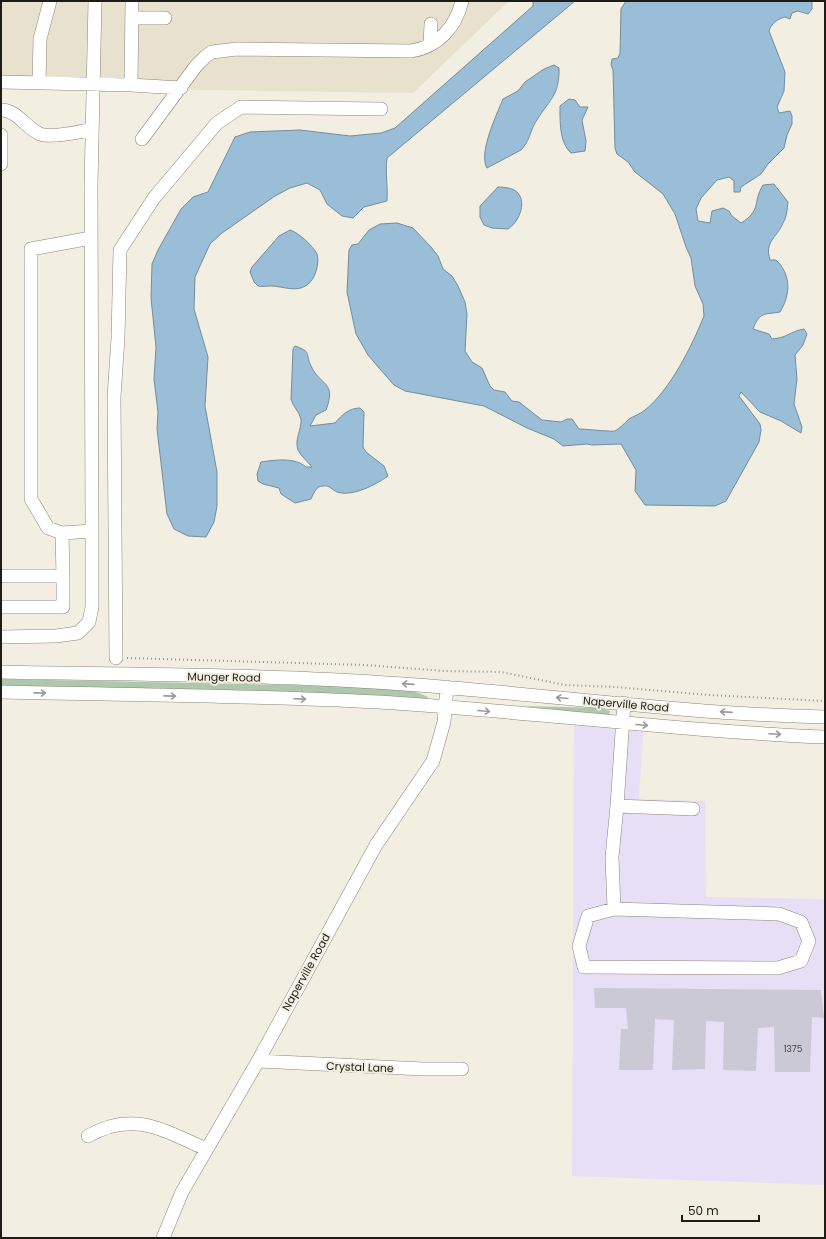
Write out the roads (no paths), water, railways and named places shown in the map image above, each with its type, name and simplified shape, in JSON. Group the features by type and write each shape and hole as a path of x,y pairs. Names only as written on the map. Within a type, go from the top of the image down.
{"street":[{"path":"39,83 40,39 50,1"},
{"path":"1,637 56,636 78,633 88,622 92,607 91,185 95,1"},
{"path":"131,85 132,1"},
{"path":"142,139 196,66 212,52 237,49 411,51 422,49 430,45 454,24 459,15 462,1"},
{"path":"132,18 165,18"},
{"path":"430,24 430,45"},
{"path":"1,82 131,85 181,88"},
{"path":"116,658 114,396 118,338 120,250 154,198 217,123 241,107 381,109"},
{"path":"1,110 8,110 40,134 75,134 92,129"},
{"path":"1,135 1,164"},
{"path":"91,238 31,249 31,499 48,528 62,533 92,531"},
{"path":"1,607 63,607 62,533"},
{"path":"1,576 63,576"},
{"name":"Munger Road","path":"1,672 302,679 447,687"},
{"name":"Naperville Road","path":"163,1238 182,1192 258,1061 376,845 433,761 446,707 447,687 624,704 825,717"},
{"name":"Munger Road","path":"1,692 312,699 446,707"},
{"path":"614,909 612,857 624,704"},
{"name":"Naperville Road","path":"446,707 622,724 825,737"},
{"path":"617,806 693,809"},
{"path":"614,909 779,914 801,922 809,941 801,961 778,968 584,967 578,946 588,916 614,909"},
{"name":"Crystal Lane","path":"258,1061 423,1070 462,1069"},
{"path":"88,1136 109,1126 129,1123 161,1130 206,1149"}],"water":[{"path":"533,1 575,1 387,158 387,201 364,207 353,218 342,216 327,204 320,190 307,183 290,188 275,196 222,233 210,244 195,277 194,309 208,357 205,406 217,472 217,506 214,522 206,537 188,536 174,529 167,514 157,429 158,412 154,379 156,347 151,298 152,264 158,250 181,209 193,197 208,192 235,137 250,132 300,130 350,136 381,133 395,128 533,6"},
{"path":"626,1 812,1 812,9 808,14 798,11 792,13 790,19 785,17 779,19 773,24 769,31 785,72 784,91 777,107 779,113 790,111 792,116 792,124 787,135 784,148 768,164 761,174 741,187 740,192 734,192 734,181 729,177 717,180 701,198 696,209 698,221 710,223 712,211 723,208 729,211 732,216 741,223 752,214 763,185 774,184 788,202 787,213 770,244 769,254 770,260 776,260 781,266 787,278 788,291 784,305 780,312 763,315 758,319 753,329 769,334 772,339 804,329 807,334 803,345 795,355 797,379 794,404 802,427 801,433 781,421 760,412 741,392 739,396 760,424 761,430 759,442 726,501 715,506 645,505 635,491 636,470 621,444 563,446 554,439 527,428 484,406 405,391 394,385 368,355 356,334 347,292 349,250 352,245 358,244 369,230 380,224 397,223 413,228 438,256 443,269 452,276 458,286 465,302 467,314 465,351 472,362 482,368 490,386 494,390 505,392 512,401 519,402 542,420 561,422 567,419 572,419 579,429 615,431 629,419 645,410 654,401 663,391 687,354 704,316 703,304 695,286 691,258 675,214 663,194 635,172 628,162 617,154 615,148 613,70 611,65 612,59 618,58 620,53 621,9"},
{"path":"554,65 559,68 558,85 552,98 535,123 526,144 521,150 487,168 485,153 489,134 503,99 518,91 525,82 544,69"},
{"path":"569,99 575,100 580,107 588,107 582,120 586,141 585,151 571,153 562,137 560,106"},
{"path":"498,187 514,190 521,197 522,202 518,218 508,229 492,228 484,225 480,217 480,206"},
{"path":"290,230 305,240 317,254 318,262 310,283 298,289 276,286 258,286 254,282 250,272 252,267 279,236"},
{"path":"295,346 307,353 311,366 326,385 330,394 326,410 316,415 310,426 335,423 349,411 360,408 364,412 363,447 366,452 384,466 388,476 357,492 337,492 327,486 321,486 316,490 311,499 295,503 281,494 279,488 263,484 258,481 257,474 261,462 290,460 306,467 312,467 298,450 297,446 301,419 291,399 293,349"}]}
